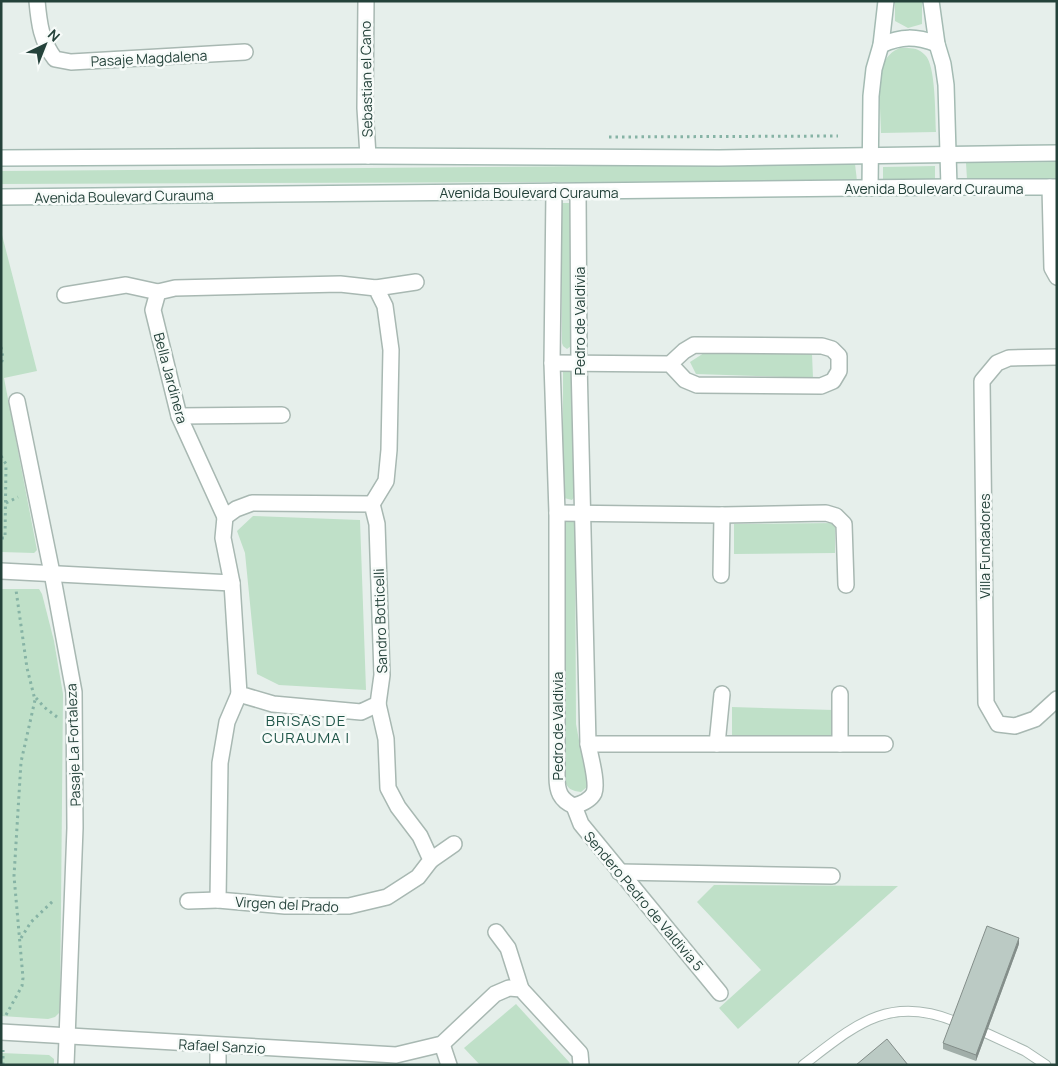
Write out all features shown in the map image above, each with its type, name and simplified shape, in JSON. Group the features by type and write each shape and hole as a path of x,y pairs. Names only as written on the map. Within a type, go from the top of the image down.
{"street":[{"name":"Pasaje Magdalena","path":"37,1 39,25 46,47 55,59 71,62 245,52"},
{"name":"Sebastian el Cano","path":"366,1 365,108 368,156"},
{"path":"870,188 870,96 874,69 881,45 886,1"},
{"path":"931,1 937,44 946,85 948,187"},
{"path":"881,45 892,40 913,37 937,44"},
{"path":"1,158 368,156 719,158 870,154 1057,153"},
{"path":"1054,187 1052,268 1057,277"},
{"name":"Avenida Boulevard Curauma","path":"1,197 1054,187"},
{"name":"Pedro de Valdivia","path":"554,191 552,363 557,513 556,777 558,793 563,799 574,806 589,799 594,792 595,784 588,744 579,362 578,192"},
{"path":"65,295 126,285 158,292 175,288 330,285 376,288 416,282"},
{"path":"376,288 385,306 391,350 389,450 386,481 372,504 252,503 236,509 225,517 223,538 232,583 239,694 272,704 361,712 378,704 386,739 388,788 398,807 420,836 431,860"},
{"name":"Bella Jardinera","path":"158,292 153,310 179,416 225,517"},
{"path":"552,363 670,364 684,351 694,345 822,346 832,349 839,356 839,371 833,381 821,386 697,385 685,380 670,364"},
{"name":"Villa Fundadores","path":"1057,357 1010,358 997,363 982,380 986,703 998,724 1015,726 1035,719 1057,699"},
{"name":"Pasaje La Fortaleza","path":"17,401 74,692 75,828 66,1065"},
{"path":"179,416 282,415"},
{"name":"Sandro Botticelli","path":"372,504 377,524 382,675 378,704"},
{"path":"557,513 722,515 826,513 836,516 844,524 846,585"},
{"path":"721,575 722,515"},
{"path":"1,571 232,583"},
{"name":"Virgen del Prado","path":"218,900 220,763 227,722 239,694"},
{"path":"717,744 722,694"},
{"path":"840,694 840,744"},
{"path":"588,744 885,744"},
{"name":"Sendero Pedro de Valdivia 5","path":"574,806 580,824 720,993"},
{"name":"Virgen del Prado","path":"188,901 218,900 285,906 349,906 387,897 418,877 431,860 454,844"},
{"path":"619,872 832,876"},
{"path":"496,932 508,948 521,989 580,1053 581,1065"},
{"name":"Rafael Sanzio","path":"2,1039 68,1036 396,1056 442,1044 495,994 509,988 521,989"},
{"path":"442,1044 448,1065"},
{"path":"218,1046 218,1065"}],"lane":[{"path":"803,1065 853,1028 876,1016 896,1011 911,1010 925,1012 954,1021"},
{"path":"986,1033 1025,1051 1046,1065"}],"path":[{"path":"1,347 4,358 1,364"},
{"path":"1,456 6,464 5,538 1,538"},
{"path":"9,1007 22,986 23,971 15,866 22,762 35,706 27,668 15,587"},
{"path":"34,695 44,708 53,715 64,722 74,724"},
{"path":"20,939 31,922 42,910 73,887"},
{"path":"2,1039 3,1065"}],"green space":[{"path":"895,1 922,1 922,24 908,28 895,21"},
{"path":"900,48 913,48 925,55 929,61 933,80 936,132 881,133 881,72 888,57"},
{"path":"1057,162 1057,178 967,179 966,163"},
{"path":"855,164 857,181 1,184 1,171"},
{"path":"935,166 935,180 883,180 883,167"},
{"path":"561,203 572,203 572,343 567,349 562,343"},
{"path":"1,231 37,371 4,378 37,550 34,553 1,552"},
{"path":"704,353 812,354 813,378 696,374 690,362"},
{"path":"563,368 572,369 575,496 572,500 564,498 563,495"},
{"path":"253,516 360,520 366,690 279,685 257,674 245,553 237,531"},
{"path":"573,519 575,523 576,724 583,762 587,770 588,784 581,792 570,789 564,779 564,520"},
{"path":"835,523 835,553 734,554 734,524"},
{"path":"1,589 39,589 42,594 54,641 63,694 60,1012 55,1017 48,1019 1,1016"},
{"path":"732,707 834,710 831,737 732,737"},
{"path":"714,885 898,886 738,1029 719,1008 761,970 697,902"},
{"path":"516,1004 570,1063 568,1065 480,1065 464,1048"},
{"path":"1,1053 49,1055 54,1059 54,1065 1,1065"}],"building":[{"path":"987,926 1019,938 976,1055 943,1043"},
{"path":"887,1039 908,1065 856,1065"}],"district":[{"name":"BRISAS DE CURAUMA I","path":"306,728"}]}
